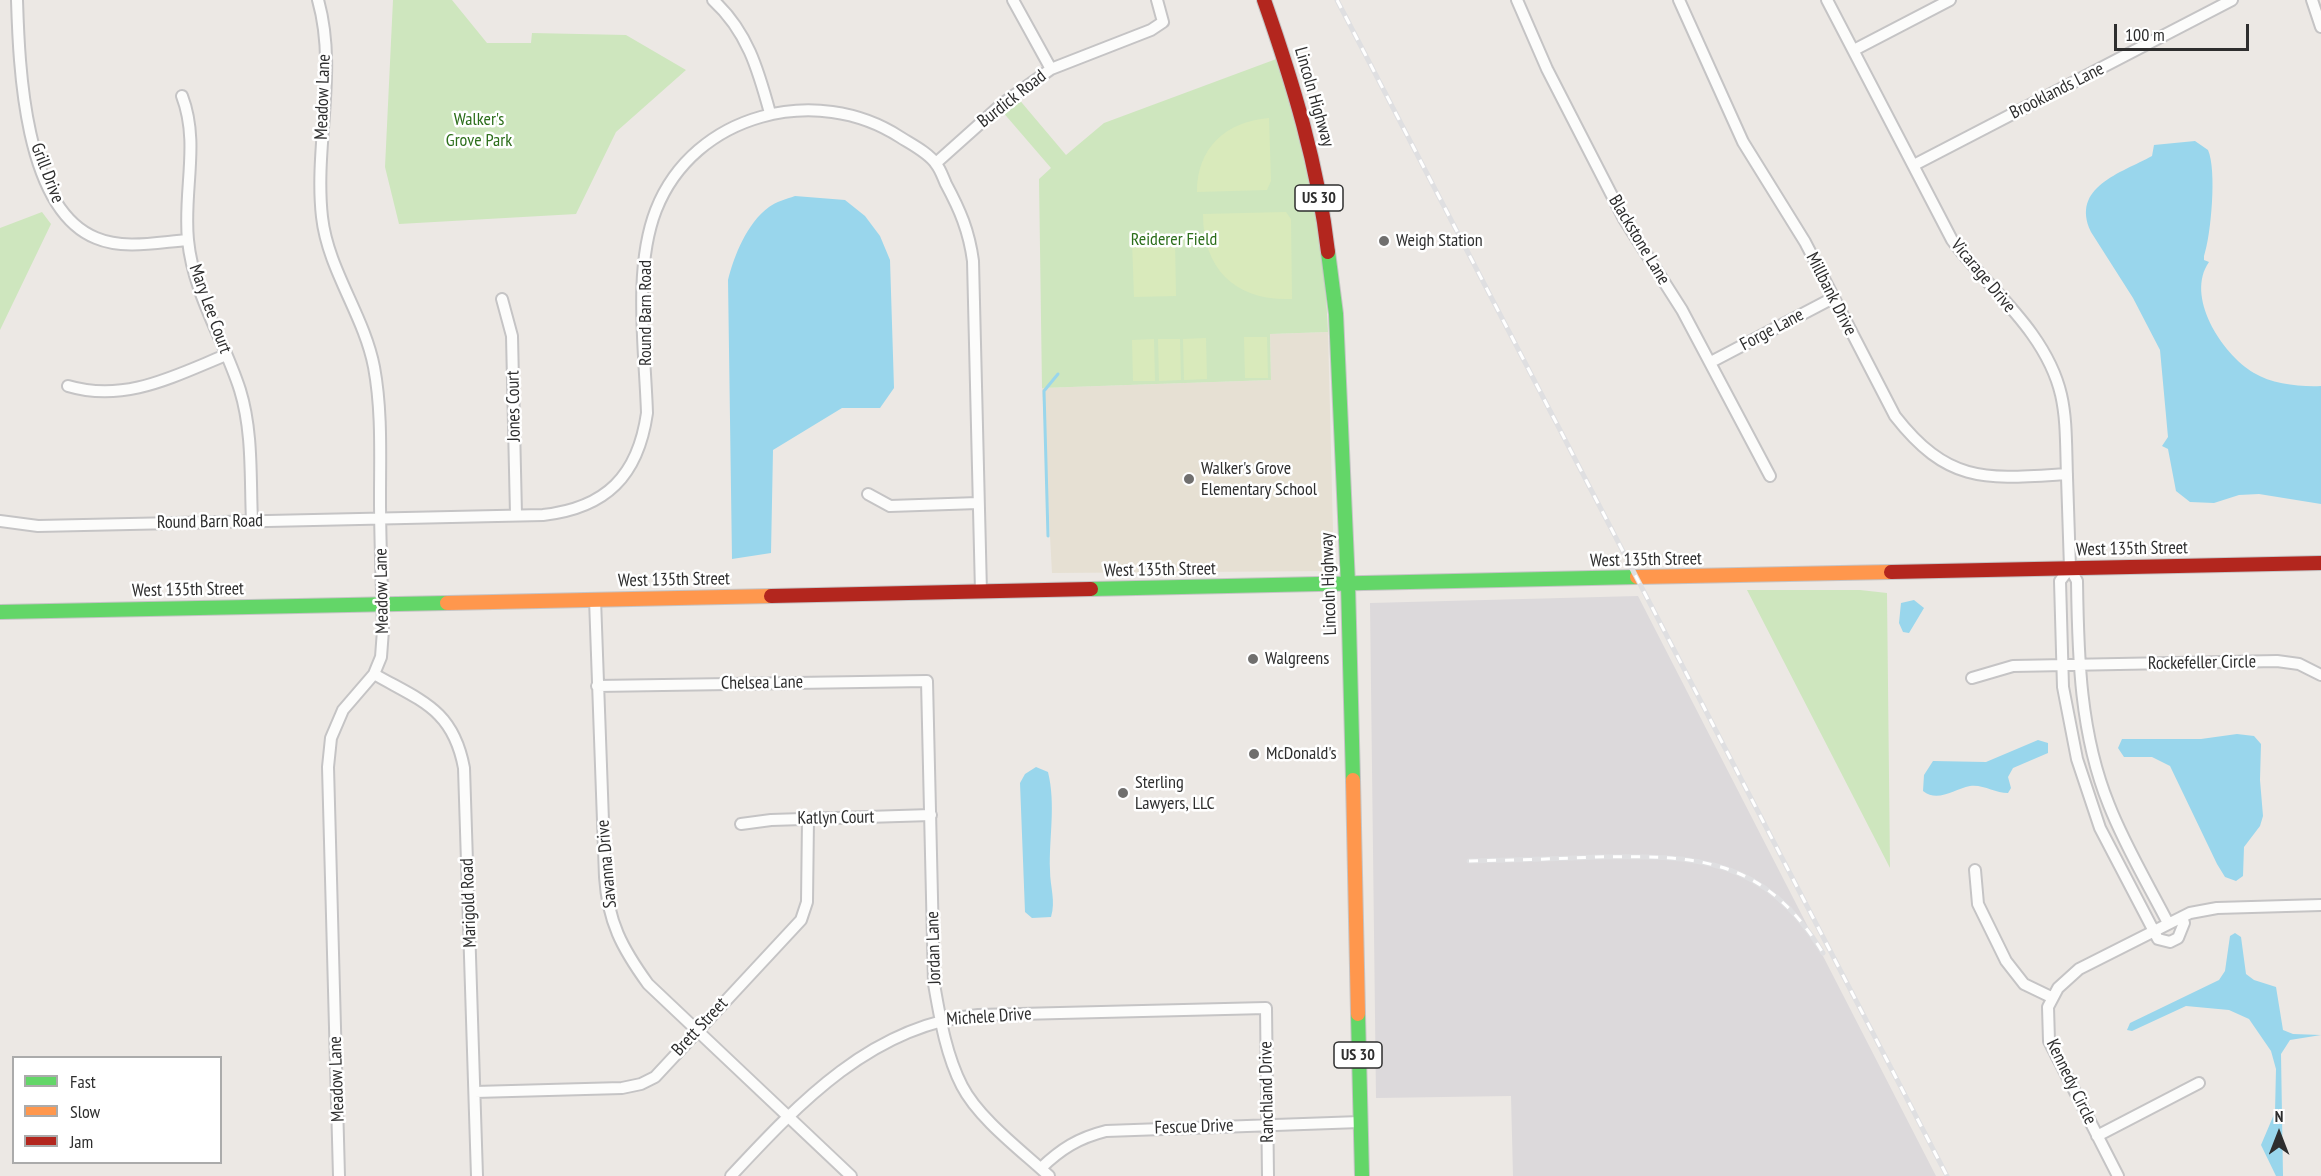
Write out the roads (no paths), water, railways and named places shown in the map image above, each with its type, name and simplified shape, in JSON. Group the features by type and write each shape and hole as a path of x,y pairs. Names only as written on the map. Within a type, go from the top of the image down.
{"street":[{"name":"Grill Drive","path":"17,0 18,58 30,128 40,164 58,208 78,228 96,238 120,244 188,240"},
{"name":"Meadow Lane","path":"318,0 322,15 325,54 319,184 322,220 329,252 363,330 374,365 380,406 381,657 374,674 343,710 331,738 328,766 339,1176"},
{"path":"713,0 729,14 745,38 757,65 770,113"},
{"path":"1013,0 1051,69"},
{"name":"Burdick Road","path":"936,163 1002,104 1051,69 1151,30 1163,22 1157,0"},
{"name":"Lincoln Highway","path":"1264,0 1299,104 1327,240 1337,332 1348,584 1362,1176"},
{"name":"Blackstone Lane","path":"1517,0 1547,69 1624,219 1682,310 1770,476"},
{"name":"Millbank Drive","path":"1679,0 1752,161 1805,242 1895,416 1914,440 1935,458 1961,471 1986,477 2067,474"},
{"name":"Vicarage Drive","path":"1827,0 1952,240 1968,262 2031,333 2048,359 2062,393 2067,426 2070,568 2077,581 2080,665 2090,740 2108,804 2168,923"},
{"path":"1854,50 1950,0"},
{"name":"Brooklands Lane","path":"1914,165 2232,0"},
{"path":"2312,0 2321,27"},
{"name":"Mary Lee Court","path":"182,96 190,116 192,134 188,240 200,291 240,390 247,421 252,521"},
{"name":"Round Barn Road","path":"0,521 38,526 516,515 559,513 583,507 603,496 627,471 644,436 647,413 644,265 657,209 671,182 691,158 716,137 740,123 770,113 807,108 836,111 863,118 888,129 936,163 959,207 969,234 973,261 981,592"},
{"name":"Jones Court","path":"502,298 513,336 516,515"},
{"name":"Forge Lane","path":"1711,362 1833,298"},
{"path":"68,386 89,392 137,389 226,355"},
{"path":"868,494 890,506 978,503"},
{"name":"West 135th Street","path":"0,612 2321,563"},
{"name":"Vicarage Drive","path":"2070,568 2060,581 2062,666 2073,744 2093,810 2152,932"},
{"name":"Savanna Drive","path":"595,600 605,877 607,901 614,928 626,954 648,984 851,1176"},
{"name":"Rockefeller Circle","path":"1972,678 2013,666 2289,662 2321,675"},
{"name":"Marigold Road","path":"374,674 438,711 460,745 464,768 477,1176"},
{"name":"Chelsea Lane","path":"597,686 927,681"},
{"name":"Jordan Lane","path":"927,681 934,984 940,1020 962,1087 975,1106 1049,1176"},
{"path":"2073,744 2090,740"},
{"path":"2093,810 2108,804"},
{"name":"Katlyn Court","path":"741,824 808,819 931,815"},
{"name":"Brett Street","path":"475,1092 622,1088 641,1084 655,1077 801,920 807,902 808,819"},
{"path":"2115,859 2130,851"},
{"path":"1975,870 1978,904 2006,961 2024,984 2051,998 2065,979 2079,969 2182,917 2217,908 2321,905"},
{"path":"2152,932 2158,939 2170,942 2182,933 2184,923 2182,917"},
{"name":"Kennedy Circle","path":"2051,998 2047,1019 2049,1041 2118,1176"},
{"name":"Michele Drive","path":"731,1176 805,1098 871,1051 940,1020 978,1015 1266,1008"},
{"name":"Ranchland Drive","path":"1266,1008 1268,1176"},
{"path":"2097,1136 2199,1083"},
{"name":"Fescue Drive","path":"1041,1168 1063,1147 1083,1137 1106,1131 1360,1122"}],"water":[{"path":"2195,141 2208,150 2213,187 2211,219 2204,256 2204,260 2209,262 2203,276 2201,291 2204,307 2219,338 2242,364 2254,373 2286,384 2321,386 2321,504 2259,494 2239,495 2214,503 2190,502 2176,491 2168,449 2162,446 2168,437 2160,350 2133,298 2091,232 2086,217 2087,204 2093,193 2114,176 2152,156 2154,145"},
{"path":"795,196 845,200 865,216 880,236 890,260 894,388 880,408 842,408 773,450 771,553 732,559 728,280 738,251 754,222 772,205"},
{"path":"1914,600 1924,608 1909,633 1903,632 1899,623 1901,603"},
{"path":"2237,734 2254,736 2261,744 2260,780 2263,816 2260,826 2244,847 2243,876 2236,881 2225,877 2217,864 2170,766 2152,757 2124,757 2118,748 2122,739 2201,739"},
{"path":"2038,740 2048,743 2048,753 2013,768 2008,777 2011,788 2008,793 1975,786 1934,796 1923,791 1924,775 1933,761 1986,762"},
{"path":"1036,767 1048,772 1050,784 1052,809 1050,870 1053,905 1051,917 1032,918 1025,912 1020,783 1025,774"},
{"path":"2235,933 2241,937 2246,974 2254,980 2276,987 2283,1030 2293,1034 2321,1035 2290,1040 2281,1054 2283,1176 2276,1176 2261,1145 2275,1112 2276,1069 2271,1051 2249,1019 2229,1010 2186,1006 2132,1031 2127,1030 2130,1023 2219,980 2225,971 2230,936"}],"waterway":[{"path":"1048,536 1044,391 1058,374"}],"railway":[{"path":"1337,0 1947,1176"},
{"path":"1469,861 1597,857 1698,861 1753,880 1777,898 1801,922 1823,953"}],"place":[{"name":"Weigh Station","path":"1384,241"},
{"name":"Walker's Grove Elementary School","path":"1189,479"},
{"name":"Walgreens","path":"1253,659"},
{"name":"McDonald's","path":"1254,754"},
{"name":"Sterling Lawyers, LLC","path":"1123,793"}],"park label":[{"name":"Walker's Grove Park","path":"479,130"},
{"name":"Reiderer Field","path":"1174,240"}]}
